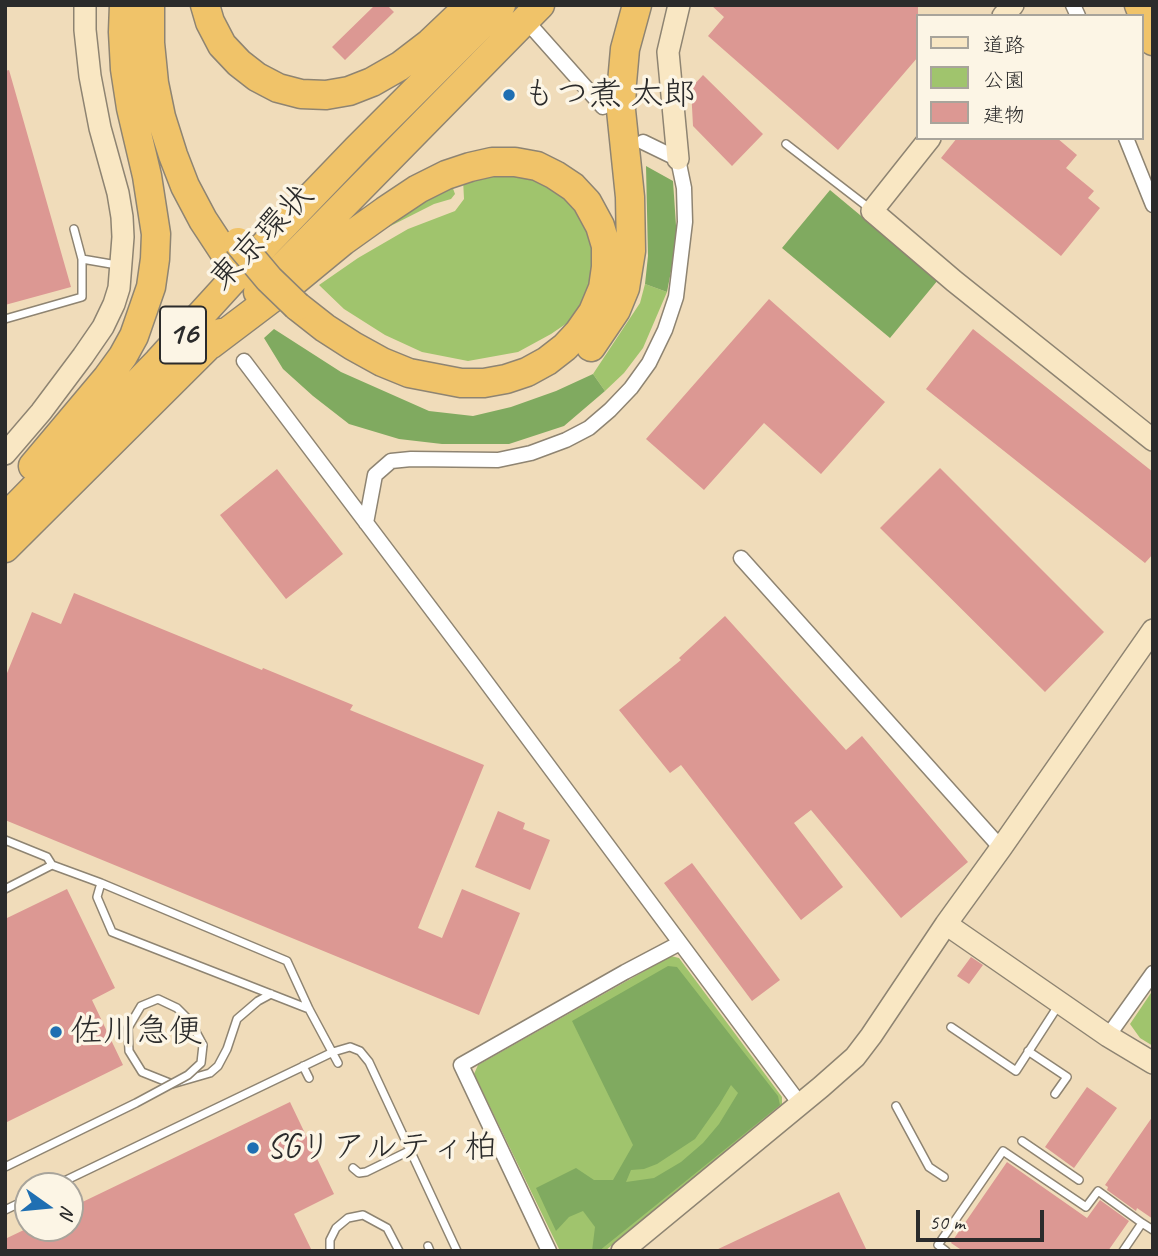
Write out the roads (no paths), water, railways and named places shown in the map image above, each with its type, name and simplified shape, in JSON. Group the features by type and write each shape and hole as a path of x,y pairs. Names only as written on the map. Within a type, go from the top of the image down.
{"highway":[{"path":"5,501 123,356 135,336 151,287 156,234 125,69 124,5"},
{"path":"150,5 154,83 169,142 185,186 203,220 232,249 269,279 290,312 336,358 397,388 449,401 480,402 513,397 554,378 589,350 616,310 625,288 632,228 621,110 622,83 625,49 637,5"},
{"path":"168,5 168,48 177,106 185,136 232,249"},
{"path":"205,5 222,45 257,77 278,88 301,94 326,95 349,91 372,82 400,66 430,43 470,5"},
{"name":"東京環状","path":"5,518 158,362 357,149 501,5"},
{"name":"東京環状","path":"5,548 210,345 525,10"},
{"path":"1144,18 1153,41"},
{"path":"210,345 343,241 418,189 454,172 492,162 537,166 573,187 587,202 600,226 606,246 603,288 593,312 579,332 565,347 527,372 506,379 461,383 410,373 383,362 290,312"}],"street":[{"path":"5,454 41,412 103,327 119,288 122,217 90,76 85,5"},
{"path":"366,523 375,475 391,461 498,460 531,453 566,440 589,428 610,410 631,388 649,363 665,330 676,297 685,222 684,188 678,159 668,52 679,5"},
{"path":"525,10 603,107"},
{"path":"928,140 872,211 954,281 1153,440"},
{"path":"1127,140 1153,205"},
{"path":"643,142 678,159"},
{"path":"244,362 464,652 800,1104"},
{"path":"741,558 1001,848"},
{"path":"622,1251 855,1057 1153,630"},
{"path":"946,924 1108,1036 1153,1063"},
{"path":"549,1251 461,1065 680,943"},
{"path":"1108,1036 1153,973"}],"lane":[{"path":"786,144 872,211"},
{"path":"5,319 82,297 82,259 74,229"},
{"path":"82,259 121,266"},
{"path":"5,840 47,857 52,865 287,961 338,1063"},
{"path":"5,890 52,865"},
{"path":"101,883 97,897 112,932 309,1009"},
{"path":"5,1167 136,1103 188,1075 201,1063 203,1045 190,1021 177,1008 158,999 141,1006 128,1028 130,1051 142,1073 172,1084 209,1073 218,1066 237,1019 271,994"},
{"path":"951,1027 1016,1071 1060,1003"},
{"path":"83,1172 303,1066 350,1047 360,1051 369,1062 457,1251"},
{"path":"1028,1051 1067,1077 1055,1094"},
{"path":"303,1066 309,1078"},
{"path":"896,1106 929,1167 944,1177"},
{"path":"1022,1141 1079,1181"},
{"path":"353,1168 359,1173 366,1172 411,1150"},
{"path":"946,1251 938,1245 1003,1151 1086,1207 1098,1191 1153,1230"},
{"path":"330,1251 330,1240 336,1228 348,1218 363,1215 387,1228 399,1251"},
{"path":"1123,1251 1142,1223"}],"place":[{"name":"もつ煮 太郎","path":"509,95"},
{"name":"佐川急便","path":"56,1032"},
{"name":"SGリアルティ柏","path":"253,1148"}]}
